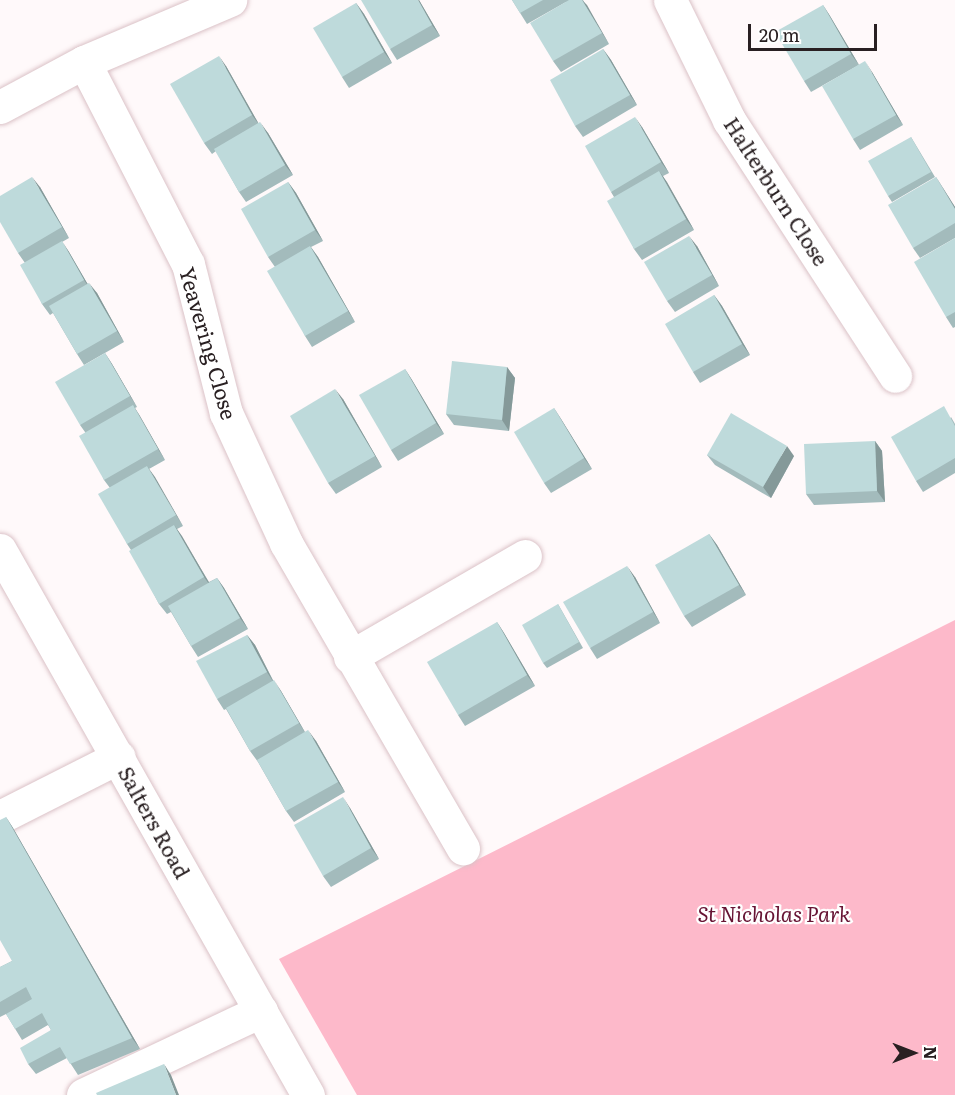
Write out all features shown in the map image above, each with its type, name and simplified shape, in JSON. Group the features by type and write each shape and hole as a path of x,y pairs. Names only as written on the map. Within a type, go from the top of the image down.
{"street":[{"path":"0,107 84,62 230,0"},
{"name":"Halterburn Close","path":"670,0 729,120 895,376"},
{"name":"Yeavering Close","path":"84,62 188,264 226,413 286,543 350,657 463,848"},
{"name":"Salters Road","path":"0,550 308,1095"},
{"path":"350,657 525,556"},
{"path":"0,817 119,757"},
{"path":"83,1095 261,1011"}],"green space":[{"name":"St Nicholas Park","path":"955,620 955,1095 357,1095 279,959"}],"building":[{"path":"361,0 418,0 432,25 390,49"},
{"path":"512,0 543,0 520,13"},
{"path":"569,0 582,0 602,33 553,61 530,23"},
{"path":"356,3 384,52 342,77 313,28"},
{"path":"823,5 851,54 804,81 775,32"},
{"path":"603,49 630,95 575,126 550,80"},
{"path":"219,56 252,115 204,143 170,84"},
{"path":"865,61 896,115 853,139 822,86"},
{"path":"635,117 661,162 611,192 585,146"},
{"path":"260,122 285,165 239,192 214,149"},
{"path":"911,137 931,172 888,196 868,161"},
{"path":"659,171 686,219 634,249 607,201"},
{"path":"32,177 62,227 18,253 0,222 0,196"},
{"path":"936,177 955,209 955,223 913,248 888,205"},
{"path":"288,182 315,230 268,257 241,209"},
{"path":"689,236 712,275 667,301 644,262"},
{"path":"955,238 955,312 946,317 914,262"},
{"path":"62,241 84,280 42,304 20,265"},
{"path":"310,246 348,311 305,336 267,271"},
{"path":"89,283 117,331 77,354 49,306"},
{"path":"714,295 742,344 693,372 665,324"},
{"path":"105,353 130,396 80,425 55,382"},
{"path":"452,361 507,367 502,420 446,414"},
{"path":"405,369 436,423 391,450 359,395"},
{"path":"335,389 375,456 328,483 290,416"},
{"path":"133,405 158,449 104,480 79,436"},
{"path":"944,406 955,426 955,458 916,481 891,437"},
{"path":"554,408 584,458 544,483 514,432"},
{"path":"731,413 787,446 763,487 707,455"},
{"path":"875,441 877,491 806,494 804,444"},
{"path":"147,466 176,515 127,544 98,494"},
{"path":"174,525 204,577 159,604 129,551"},
{"path":"709,534 739,585 684,616 655,565"},
{"path":"627,566 653,612 590,648 563,602"},
{"path":"217,578 240,618 191,646 168,606"},
{"path":"558,604 579,642 543,663 522,625"},
{"path":"497,622 527,675 458,715 427,662"},
{"path":"247,635 267,672 217,699 196,661"},
{"path":"274,680 299,723 250,751 226,708"},
{"path":"308,730 338,782 286,811 257,760"},
{"path":"343,797 371,848 323,876 294,825"},
{"path":"6,817 132,1038 70,1064 60,1047 28,1064 20,1048 51,1030 42,1013 15,1029 6,1014 32,999 26,987 0,1002 0,967 12,961 0,940 0,820"},
{"path":"164,1064 176,1095 97,1095 96,1093"}]}
